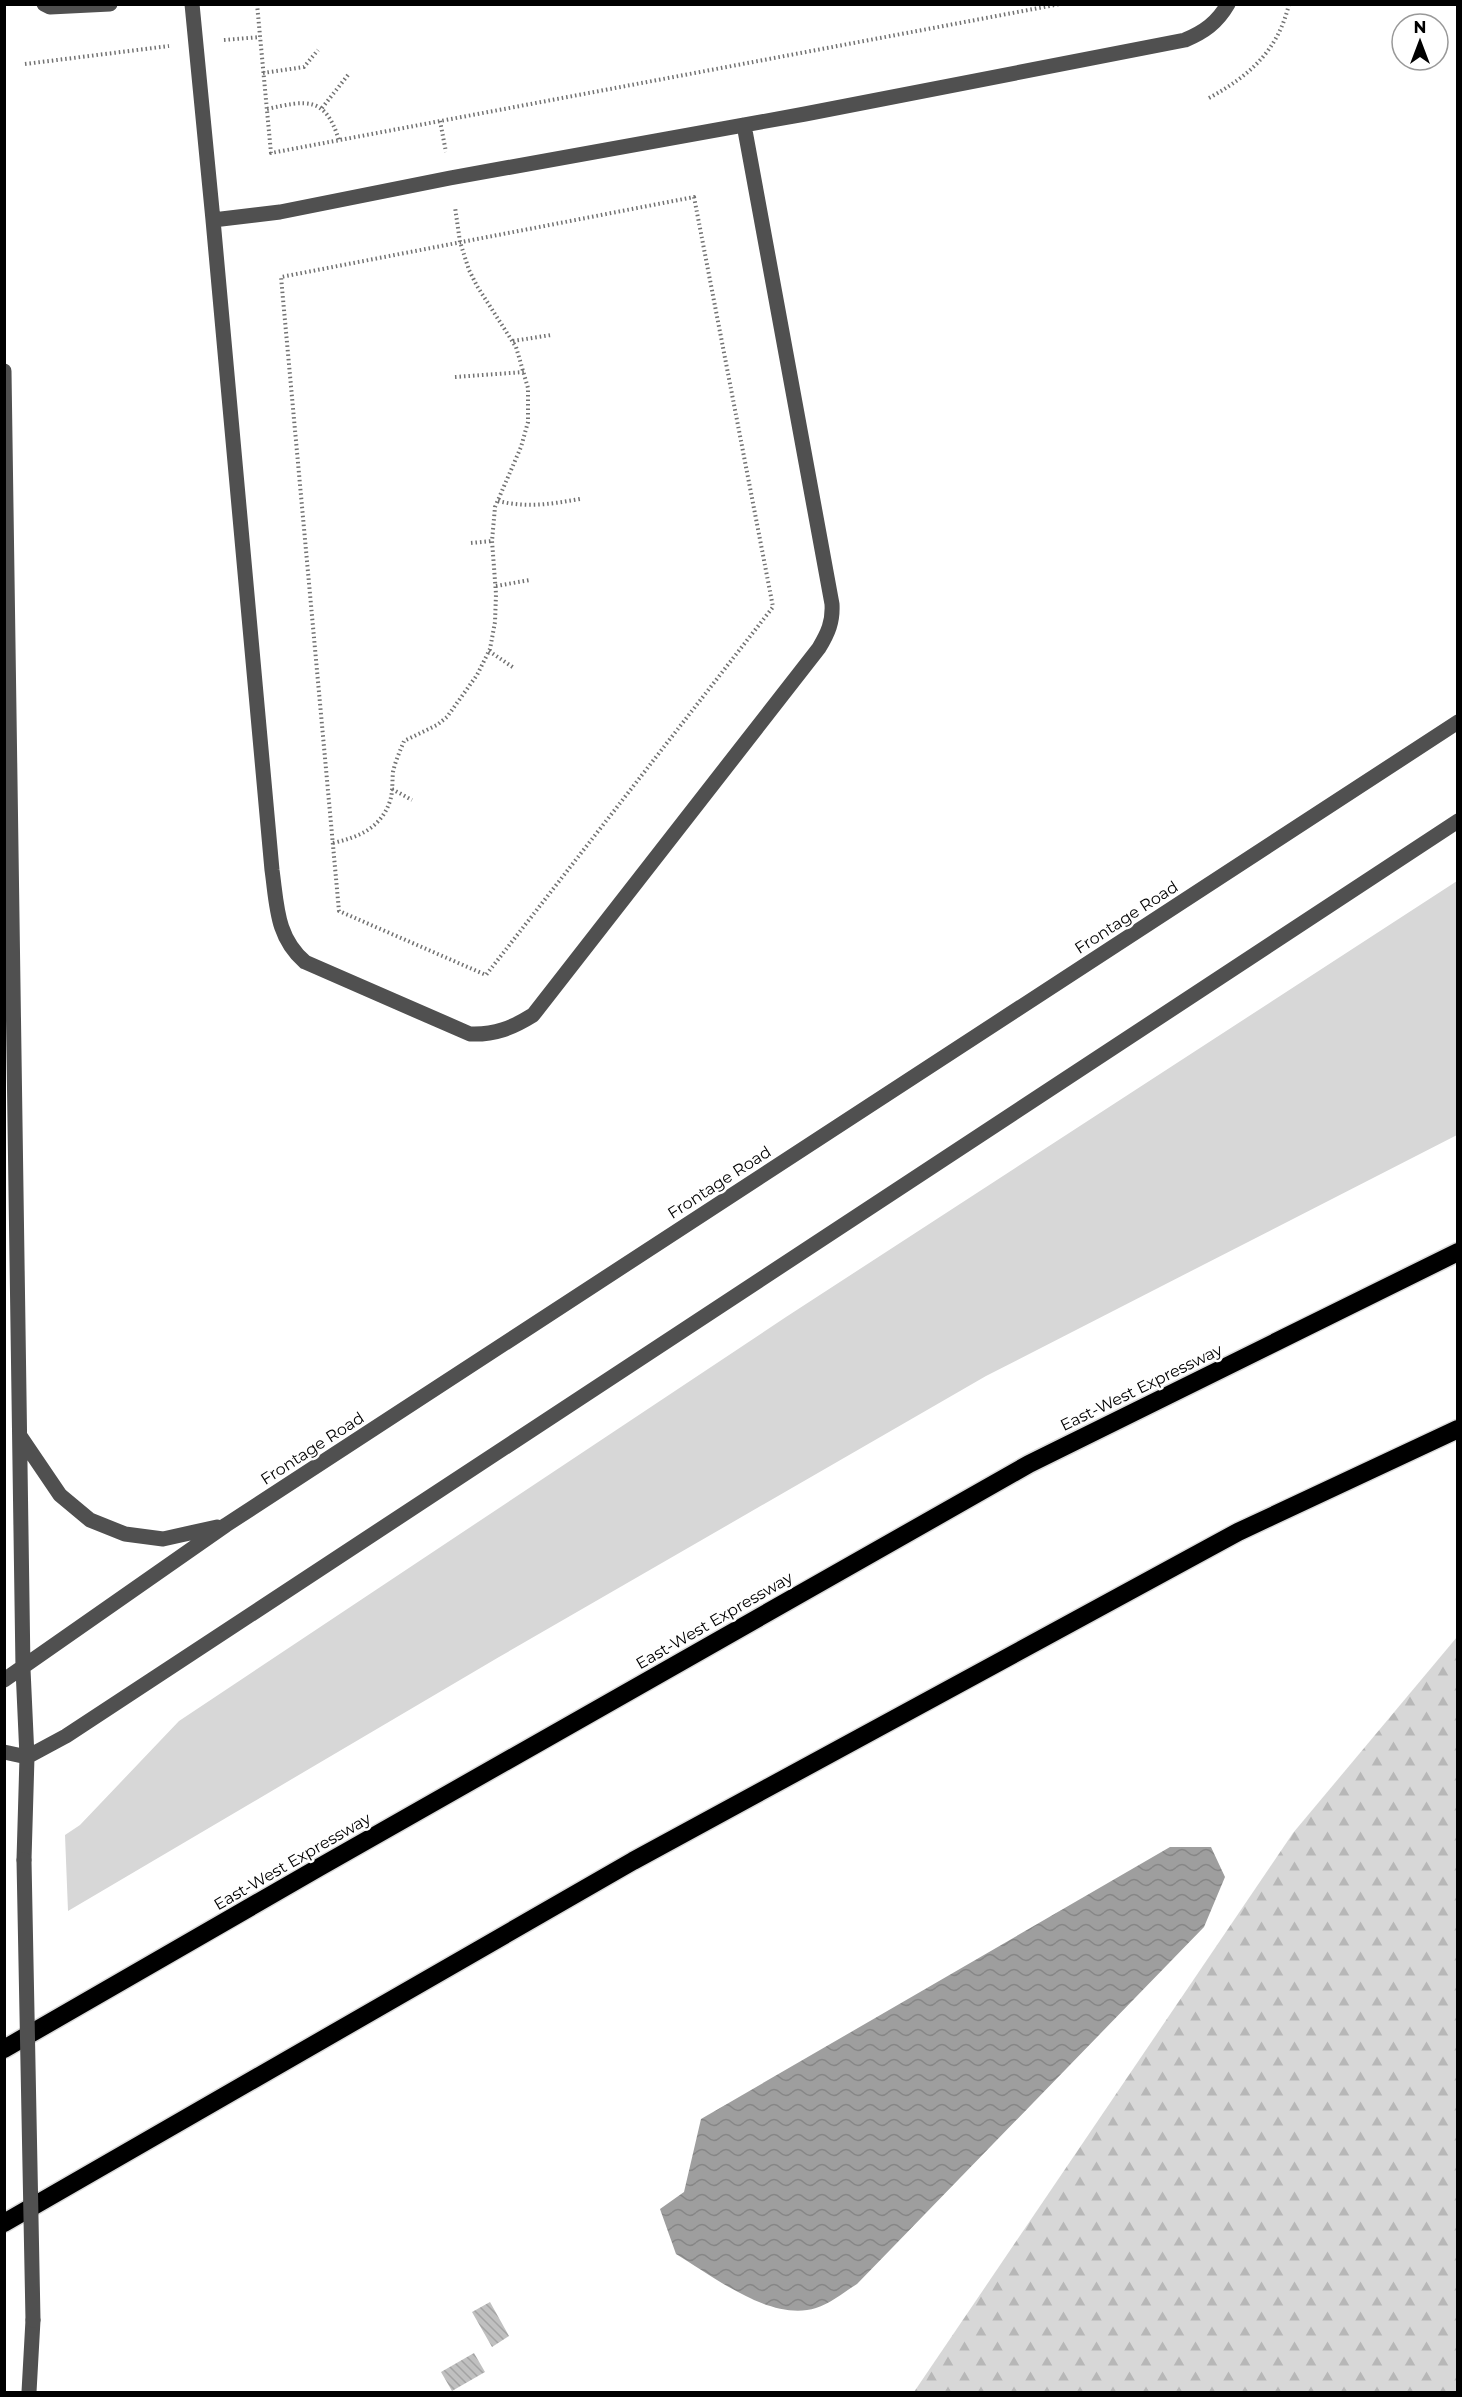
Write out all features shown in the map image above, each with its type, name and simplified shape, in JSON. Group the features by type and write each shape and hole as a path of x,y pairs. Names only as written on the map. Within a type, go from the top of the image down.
{"highway":[{"name":"East-West Expressway","path":"4,2049 328,1862 1029,1464 1458,1252"},
{"path":"4,2223 644,1855 1238,1532 1458,1429"}],"street":[{"path":"44,4 50,7 110,4"},
{"path":"192,4 273,870 278,912 285,940 293,952 305,962 470,1034 488,1035 514,1027 533,1015 819,648 833,618 744,125"},
{"path":"213,220 280,213 450,178 744,125 1185,40 1204,32 1221,17 1228,4"},
{"path":"4,371 23,1669 27,1757 24,1860 33,2320 29,2392"},
{"name":"Frontage Road","path":"4,1680 23,1669 226,1525 1458,722"},
{"path":"4,1752 27,1757 86,1723 1458,821"},
{"path":"20,1436 60,1496 90,1520 125,1534 163,1539 226,1525"}],"path":[{"path":"257,4 271,153 1060,4"},
{"path":"1209,98 1244,78 1258,64 1279,33 1289,4"},
{"path":"25,64 196,42 260,37"},
{"path":"263,73 304,67 318,50"},
{"path":"322,108 348,75"},
{"path":"267,109 303,103 322,108 333,122 339,140"},
{"path":"333,843 353,839 371,829 383,817 391,800 393,772 404,741 437,725 447,717 477,675 489,651 495,622 492,529 498,501 528,422 528,388 513,341 477,286 460,242 450,178"},
{"path":"694,196 773,607 486,975 339,911 281,277 460,242 694,196"},
{"path":"513,341 551,335"},
{"path":"455,376 524,372"},
{"path":"498,501 514,505 544,505 580,499"},
{"path":"471,543 492,541"},
{"path":"495,586 531,580"},
{"path":"489,651 514,668"},
{"path":"392,789 412,800"}],"green space":[{"path":"1457,881 1457,1135 986,1376 499,1657 68,1911 65,1835 80,1825 179,1721 786,1317"},
{"path":"1457,1637 1457,2392 914,2392 1293,1833"}],"water":[{"path":"1170,1847 1211,1847 1225,1877 1204,1927 857,2284 832,2301 816,2308 799,2311 780,2309 743,2295 676,2254 660,2209 684,2192 701,2119"}],"building":[{"path":"490,2302 509,2336 492,2347 472,2312"},
{"path":"474,2353 485,2372 452,2391 441,2372"}]}
